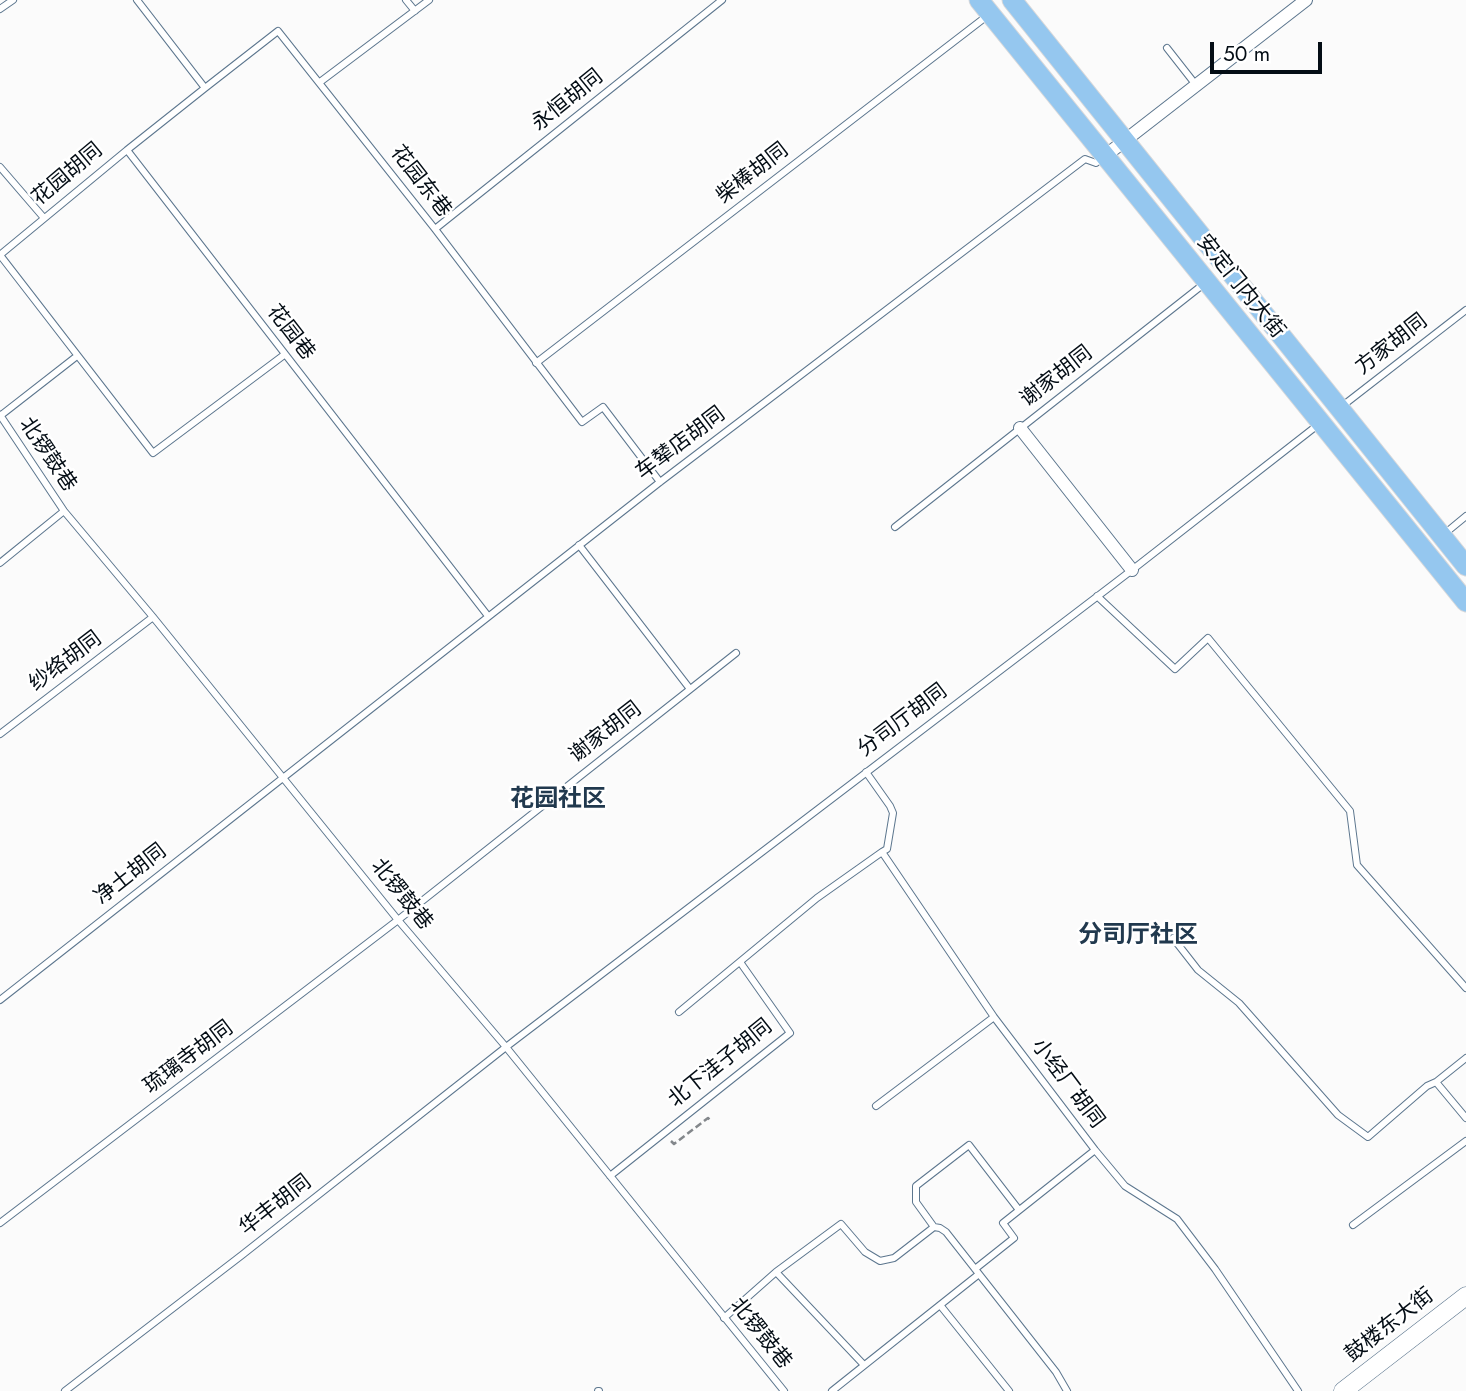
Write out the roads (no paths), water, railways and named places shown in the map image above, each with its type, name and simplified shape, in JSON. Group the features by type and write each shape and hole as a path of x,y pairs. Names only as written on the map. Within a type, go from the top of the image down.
{"main road":[{"name":"安定门内大街","path":"1012,0 1466,566"},
{"name":"安定门内大街","path":"985,7 1466,602"},
{"name":"鼓楼东大街","path":"1343,1391 1466,1296"}],"street":[{"path":"1105,156 1306,0"},
{"path":"1020,428 1132,570"}],"lane":[{"path":"0,9 13,0"},
{"path":"127,150 205,88 138,0"},
{"path":"406,0 415,11"},
{"path":"320,82 429,0"},
{"name":"永恒胡同","path":"435,229 722,0"},
{"name":"柴棒胡同","path":"536,363 985,7"},
{"name":"花园东巷","path":"205,88 278,31 435,229 582,422 603,407 660,482"},
{"path":"1167,48 1196,85"},
{"name":"花园胡同","path":"0,255 127,150"},
{"name":"花园巷","path":"127,150 488,616"},
{"name":"车辇店胡同","path":"284,778 660,482 1085,159 1096,163 1105,156"},
{"path":"0,167 44,218"},
{"path":"0,255 153,453 284,355"},
{"name":"谢家胡同","path":"895,527 1207,281"},
{"name":"方家胡同","path":"1339,408 1466,310"},
{"path":"0,415 77,356"},
{"name":"北锣鼓巷","path":"0,415 64,511 398,920 506,1047 783,1391"},
{"name":"分司厅胡同","path":"506,1047 1321,423"},
{"path":"0,563 64,511"},
{"path":"1442,536 1466,516"},
{"path":"579,545 690,689"},
{"path":"1097,596 1175,669 1208,638 1350,811 1357,865 1466,988"},
{"name":"纱络胡同","path":"0,734 153,617"},
{"name":"谢家胡同","path":"398,920 736,653"},
{"path":"679,1012 817,898 887,849 893,813 866,772"},
{"name":"净土胡同","path":"0,1000 284,778"},
{"name":"小经厂胡同","path":"882,852 994,1017 1095,1150 1125,1185 1177,1219 1215,1269 1298,1391"},
{"name":"琉璃寺胡同","path":"0,1223 398,920"},
{"path":"1173,938 1198,970 1239,1003 1338,1115 1368,1137 1427,1086 1466,1058"},
{"name":"北下洼子胡同","path":"610,1176 790,1033 740,962"},
{"path":"876,1106 994,1017"},
{"name":"华丰胡同","path":"65,1391 506,1047"},
{"path":"1436,1082 1466,1118"},
{"path":"1353,1225 1466,1141"},
{"path":"1019,1210 969,1145 916,1186 916,1202 934,1227 946,1232 1056,1372 1067,1391"},
{"path":"832,1391 940,1305 1014,1238 1003,1223 1095,1150"},
{"path":"724,1318 776,1272 841,1224 865,1252 880,1261 894,1258 934,1227"},
{"path":"776,1272 864,1366"},
{"path":"940,1305 1009,1391"}],"district":[{"name":"花园社区","path":"558,800"},
{"name":"分司厅社区","path":"1138,936"}]}
